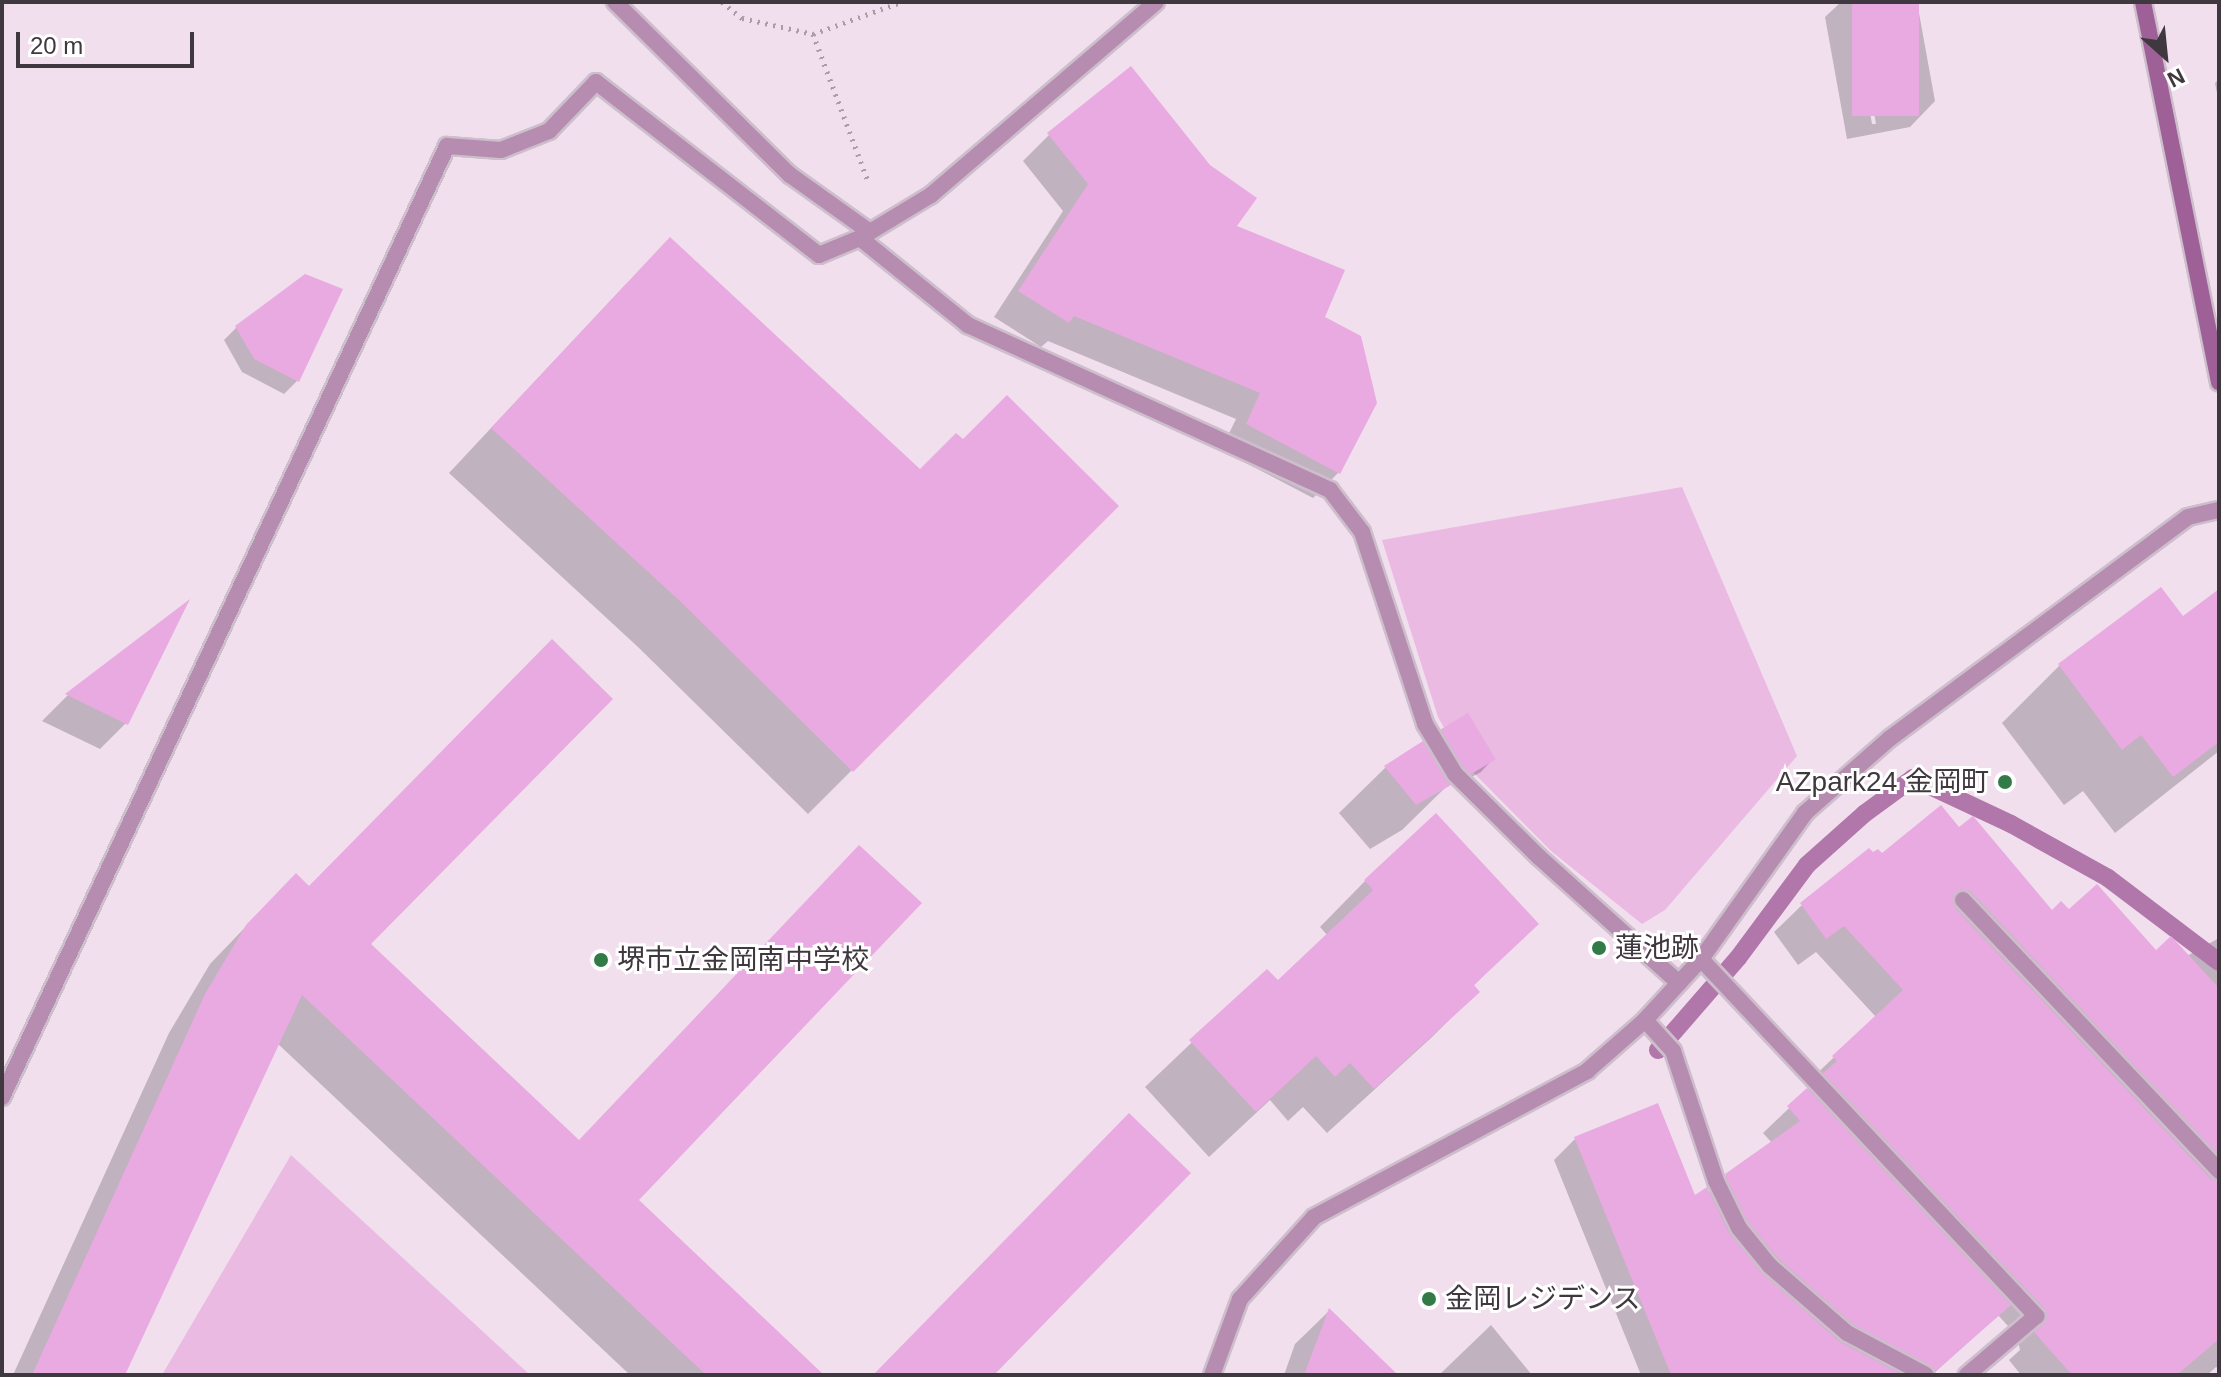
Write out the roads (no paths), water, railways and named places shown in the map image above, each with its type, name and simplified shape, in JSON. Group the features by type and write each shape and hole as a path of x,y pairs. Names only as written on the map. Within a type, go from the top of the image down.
{"main road":[{"path":"2143,2 2219,382"}],"street":[{"path":"615,2 790,175 871,231 968,325 1330,490 1362,532 1425,724 1455,774 1539,857 1679,983"},
{"path":"2,1097 447,146 501,150 549,131 596,82 819,255 871,231 931,195 1156,2"},
{"path":"1212,1375 1240,1299 1314,1217 1587,1071 1647,1022 1679,983 1703,961 1805,813 1877,750 2188,517 2219,510"},
{"path":"1963,900 2219,1171"},
{"path":"1703,961 2036,1316 1967,1375"},
{"path":"1647,1022 1673,1051 1716,1181 1739,1228 1770,1266 1847,1333 1926,1375"}],"waterway":[{"path":"1658,1050 1738,958 1807,865 1864,814 1913,778 2011,824 2108,878 2219,962"}],"place":[{"name":"AZpark24 金岡町","path":"2005,782"},
{"name":"蓮池跡","path":"1599,948"},
{"name":"堺市立金岡南中学校","path":"601,960"},
{"name":"金岡レジデンス","path":"1429,1299"}]}
